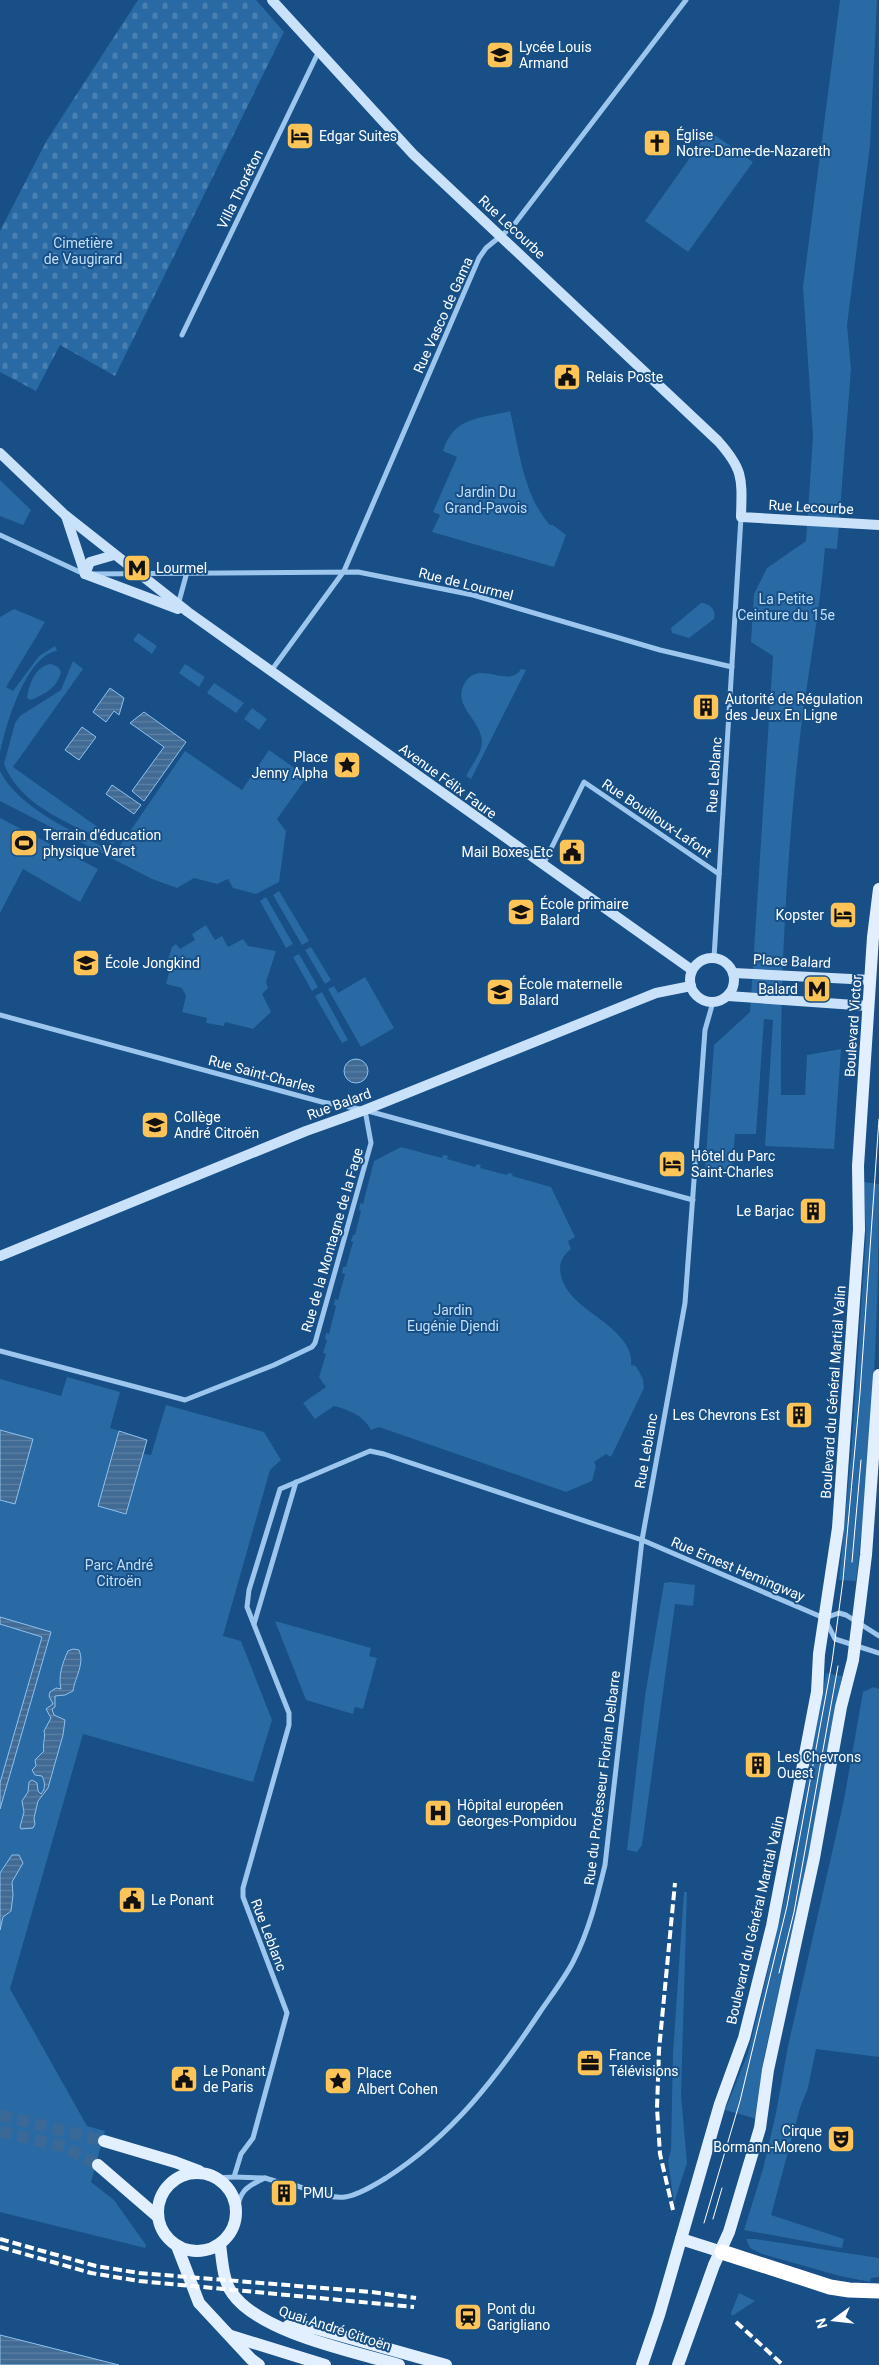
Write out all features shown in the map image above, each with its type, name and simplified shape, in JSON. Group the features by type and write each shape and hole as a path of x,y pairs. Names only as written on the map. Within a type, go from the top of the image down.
{"highway":[{"path":"722,2252 830,2286 849,2290 879,2291"}],"main road":[{"name":"Boulevard Victor","path":"858,1166 874,1006 879,889"},
{"name":"Boulevard du Général Martial Valin","path":"642,2365 720,2104 744,2038 772,1926 817,1692 824,1618 840,1509 859,1230 858,1166"},
{"path":"678,2365 714,2265 722,2252 760,2128 768,2070 814,1858 841,1707 860,1647 863,1626 866,1555 879,1375"},
{"path":"104,2142 175,2162 211,2176 231,2192 236,2213 232,2230 220,2244 203,2252 188,2251 177,2246 167,2238 160,2228 157,2216 160,2198 171,2182 188,2174 211,2176"},
{"path":"98,2165 157,2216"},
{"path":"681,2239 722,2252"},
{"name":"Quai André Citroën","path":"220,2244 230,2291 247,2309 266,2321 304,2336 399,2365"},
{"path":"177,2246 199,2303 259,2365"},
{"path":"266,2321 314,2328 446,2365"},
{"path":"229,2336 325,2365"}],"street":[{"name":"Rue Lecourbe","path":"272,0 318,53 413,154 718,440 739,469 742,478 741,517 879,525"},
{"name":"Rue Vasco de Gama","path":"271,671 344,571 479,258 513,226 686,0"},
{"name":"Villa Thoréton","path":"182,335 318,53"},
{"name":"Avenue Félix Faure","path":"0,453 65,515 188,612 692,970"},
{"name":"Avenue Félix Faure","path":"65,515 85,574 188,612"},
{"name":"Rue Leblanc","path":"714,958 741,517"},
{"name":"Rue de Lourmel","path":"0,535 85,574 358,572 473,596 660,650 732,668"},
{"path":"85,574 90,562 114,555"},
{"path":"178,604 187,572"},
{"name":"Rue Bouilloux-Lafont","path":"543,865 584,782 719,874"},
{"path":"714,958 698,963 692,970 691,986 701,999 713,1002 728,996 874,1006"},
{"name":"Place Balard","path":"714,958 726,963 733,973 734,984 728,996"},
{"name":"Place Balard","path":"733,973 875,979"},
{"name":"Rue Balard","path":"0,1256 306,1131 365,1110 656,993 691,986"},
{"name":"Rue Leblanc","path":"234,2177 241,2154 253,2138 287,2013 243,1897 243,1888 289,1725 289,1713 247,1607 249,1590 278,1493 280,1489 370,1451 642,1540 685,1303 705,1030 713,1002"},
{"name":"Rue Saint-Charles","path":"0,1015 322,1102 365,1110 693,1200"},
{"name":"Rue de la Montagne de la Fage","path":"0,1351 185,1400 312,1347 371,1143 365,1110"},
{"path":"254,1624 296,1482"},
{"name":"Rue Ernest Hemingway","path":"642,1540 824,1618"},
{"name":"Rue du Professeur Florian Delbarre","path":"297,2186 339,2197 352,2195 377,2183 423,2152 464,2113 498,2073 573,1963 593,1916 605,1865 642,1540"},
{"path":"879,1636 839,1613 824,1618 835,1639 879,1653"},
{"path":"211,2176 265,2178 276,2181"},
{"path":"236,2213 240,2195 252,2184 265,2178"}],"green space":[{"name":"Cimetière de Vaugirard","path":"138,0 256,0 284,32 115,376 60,345 36,391 0,372 0,231 47,140"},
{"name":"La Petite Ceinture du 15e","path":"840,0 877,0 870,146 847,325 851,369 837,549 825,548 796,774 785,911 781,1049 781,1095 805,1095 807,1055 841,1049 834,1149 765,1146 773,1020 764,1019 756,1134 735,1134 732,1170 705,1169 714,1045 750,1012 773,656 751,642 754,594 767,568 806,541 813,436 803,287"},
{"path":"709,131 753,162 688,252 645,221"},
{"name":"Jardin Du Grand-Pavois","path":"510,411 523,471 534,500 550,525 553,525 566,535 554,567 432,532 440,515 433,512 457,457 443,451 448,440 454,431 469,421"},
{"path":"0,480 31,510 23,525 0,516"},
{"path":"701,603 707,604 712,608 715,616 714,619 689,638 672,633 671,628"},
{"path":"14,609 45,622 6,687 13,691 39,656 55,646 57,651 46,655 27,678 12,711 0,754 0,617"},
{"path":"138,633 157,646 152,654 133,640"},
{"path":"73,661 83,669 13,767 116,840 113,844 66,822 36,803 22,792 4,764 15,723 20,716 61,690"},
{"path":"51,664 58,667 61,672 57,682 50,690 41,695 31,700 27,698 34,676 45,665"},
{"path":"185,664 205,677 199,687 179,673"},
{"path":"521,669 526,670 471,779 466,776 478,755 482,741 480,733 461,697 466,681 472,675 479,673 509,676 516,674"},
{"path":"214,683 244,703 236,713 207,693"},
{"path":"252,708 267,719 259,730 244,719"},
{"path":"269,750 307,777 277,819 286,831 279,882 256,894 233,888 228,879 217,884 194,878 177,888 152,879 0,801 0,771 9,785 35,809 67,829 115,853 185,751 242,790"},
{"name":"Terrain d'éducation physique Varet","path":"0,818 98,869 80,902 23,869 0,913"},
{"path":"279,891 309,941 302,945 273,895"},
{"path":"266,897 293,944 286,948 260,901"},
{"path":"206,925 215,940 222,936 228,947 243,939 248,946 276,951 266,982 268,988 262,994 271,1012 253,1029 225,1022 224,1026 206,1023 207,1018 182,1012 186,996 182,988 166,984 172,961 168,959 172,947 176,944 180,949 195,940 192,934"},
{"path":"311,947 331,980 325,984 305,950"},
{"path":"299,954 318,987 312,991 293,957"},
{"path":"365,977 394,1028 361,1047 328,989 334,986 338,993"},
{"path":"322,992 348,1040 342,1043 315,996"},
{"name":"Jardin Eugénie Djendi","path":"401,1147 442,1158 443,1155 448,1156 447,1159 475,1167 477,1164 481,1165 480,1168 507,1175 508,1173 513,1174 512,1176 551,1187 575,1237 568,1241 571,1249 565,1255 560,1267 563,1281 570,1293 582,1306 619,1336 626,1345 631,1365 636,1366 643,1379 644,1388 611,1457 606,1454 594,1462 596,1466 592,1481 566,1492 379,1427 371,1430 360,1417 350,1411 334,1406 315,1419 303,1403 326,1387 319,1377 326,1354 323,1353 327,1340 325,1339 326,1333 329,1334 336,1306 334,1305 335,1299 338,1300 345,1274 342,1273 343,1267 346,1267 353,1242 351,1241 353,1235 355,1235 361,1211 359,1210 360,1203 363,1204 374,1161"},
{"path":"864,1182 879,1184 879,1234 874,1383 862,1532 856,1581 839,1580 851,1455 866,1236"},
{"name":"Parc André Citroën","path":"67,1377 120,1392 110,1428 147,1440 144,1454 151,1455 166,1405 264,1432 281,1460 270,1470 223,1636 241,1641 272,1720 253,1782 83,1734 10,1989 87,2126 105,2131 91,2182 114,2200 146,2245 145,2248 0,2212 0,1379 61,1396"},
{"path":"664,1583 695,1585 693,1606 675,1604 642,1845 637,1852 627,1850 645,1696"},
{"path":"275,1621 371,1648 369,1656 377,1658 363,1709 355,1707 353,1714 306,1700"},
{"path":"826,1673 842,1676 808,1859 764,2057 757,2119 725,2110 748,2053 789,1879"},
{"path":"874,1687 879,1689 879,2057 816,2049 808,2088 800,2108 771,2215 844,2239 842,2248 744,2230 763,2169 776,2113 788,2046 844,1800 863,1692"},
{"path":"684,1892 687,1892 681,2095 687,2163 674,2203 668,2161 671,2150 673,2053"},
{"path":"746,2239 879,2258 879,2277 871,2278 870,2282 840,2276 762,2254 750,2248"},
{"path":"739,2293 755,2301 732,2316 731,2313"}],"shaded area":[{"path":"110,688 124,698 119,715 114,711 106,722 93,712"},
{"path":"144,712 186,742 144,801 132,791 164,747 130,723"},
{"path":"82,727 96,737 79,760 65,750"},
{"path":"112,785 141,805 134,814 106,794"},
{"path":"356,1059 365,1062 368,1071 365,1080 356,1083 347,1080 344,1071 347,1062"},
{"path":"0,1430 33,1439 15,1504 0,1500"},
{"path":"119,1431 147,1440 126,1514 98,1506"},
{"path":"0,1617 51,1632 0,1809 0,1783 42,1637 0,1624"},
{"path":"73,1649 79,1650 81,1660 73,1691 65,1695 55,1696 55,1707 52,1709 54,1715 65,1720 63,1735 48,1788 38,1801 33,1828 21,1829 24,1812 22,1801 28,1792 29,1782 32,1780 37,1783 38,1791 41,1794 44,1790 42,1776 35,1775 32,1770 36,1766 35,1760 44,1751 44,1731 51,1718 46,1709 53,1704 49,1696 50,1692 56,1688 61,1689 60,1675 62,1666 68,1651"},
{"path":"12,1855 19,1855 23,1863 12,1882 11,1911 3,1917 0,1930 0,1873"},
{"path":"0,2335 119,2365 0,2365"}],"tunnel":[{"path":"0,2115 104,2141"},
{"path":"0,2131 65,2147 98,2165"},
{"path":"275,2181 297,2186"}],"tram line":[{"path":"704,2223 740,2101 787,1906 832,1662 843,1580 860,1393 879,1119"},
{"path":"852,1562 861,1460"},
{"path":"779,1973 794,1912 838,1666"},
{"path":"713,2219 722,2188"}],"railway":[{"path":"673,2210 660,2154 657,2108 659,2050 675,1883"},
{"path":"0,2239 96,2266 139,2273 372,2292 416,2298"},
{"path":"0,2247 91,2273 139,2281 414,2307"},
{"path":"736,2322 783,2365"}],"place":[{"name":"Lycée Louis Armand","path":"500,55"},
{"name":"Edgar Suites","path":"300,136"},
{"name":"Église Notre-Dame-de-Nazareth","path":"657,143"},
{"name":"Relais Poste","path":"567,377"},
{"name":"Lourmel","path":"137,568"},
{"name":"Autorité de Régulation des Jeux En Ligne","path":"706,707"},
{"name":"Place Jenny Alpha","path":"347,765"},
{"name":"Terrain d'éducation physique Varet","path":"24,843"},
{"name":"Mail Boxes Etc","path":"572,852"},
{"name":"École primaire Balard","path":"521,912"},
{"name":"Kopster","path":"843,915"},
{"name":"École Jongkind","path":"86,963"},
{"name":"Balard","path":"817,989"},
{"name":"École maternelle Balard","path":"500,992"},
{"name":"Collège André Citroën","path":"155,1125"},
{"name":"Hôtel du Parc Saint-Charles","path":"672,1164"},
{"name":"Le Barjac","path":"813,1211"},
{"name":"Les Chevrons Est","path":"799,1415"},
{"name":"Les Chevrons Ouest","path":"758,1765"},
{"name":"Hôpital européen Georges-Pompidou","path":"438,1813"},
{"name":"Le Ponant","path":"132,1900"},
{"name":"France Télévisions","path":"590,2063"},
{"name":"Le Ponant de Paris","path":"184,2079"},
{"name":"Place Albert Cohen","path":"338,2081"},
{"name":"Cirque Bormann-Moreno","path":"841,2139"},
{"name":"PMU","path":"284,2193"},
{"name":"Pont du Garigliano","path":"468,2317"}]}
